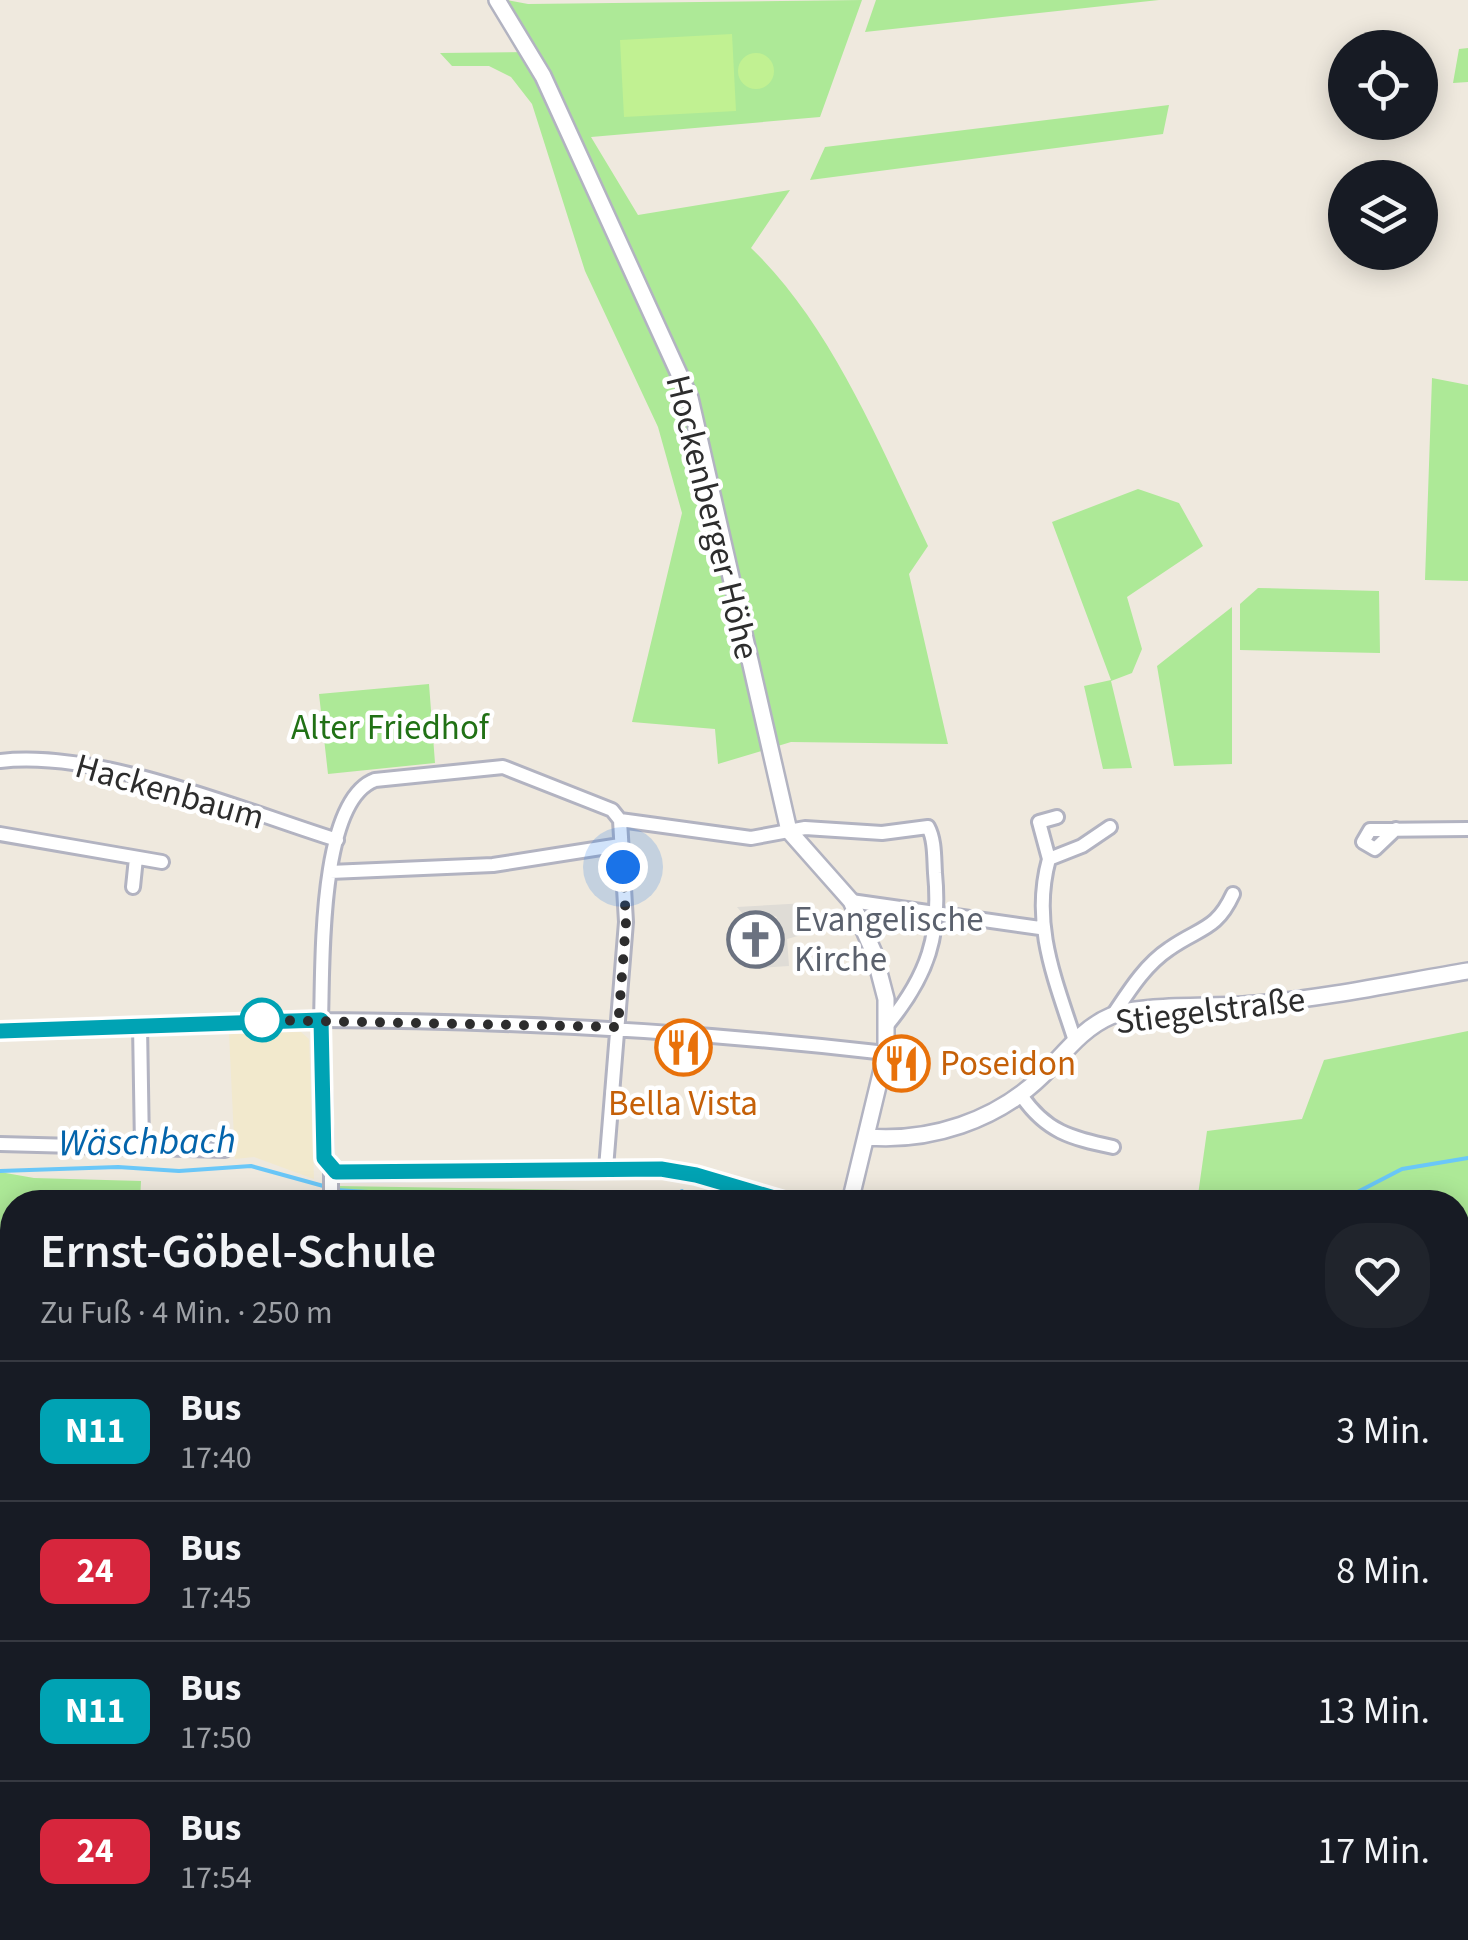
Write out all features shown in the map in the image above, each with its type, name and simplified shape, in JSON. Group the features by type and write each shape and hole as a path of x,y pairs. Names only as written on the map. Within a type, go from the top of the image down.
{"street":[{"name":"Hockenberger Höhe","path":"497,0 543,76 690,398 789,831"},
{"name":"Hackenbaum","path":"0,762 38,758 86,763 337,840"},
{"path":"331,1190 324,1158 321,1020 330,872 350,796 364,784 490,766 514,769 612,810 620,820 626,922 606,1168"},
{"path":"1057,817 1039,822 1049,859 1042,884 1040,928 1076,1041"},
{"path":"620,820 731,837 766,838 805,828 882,833 928,826 940,914 931,952 906,1002 888,1024"},
{"path":"1049,859 1082,846 1110,826"},
{"path":"1396,829 1468,828"},
{"path":"789,831 851,900 874,953 888,1024 886,1053 853,1190"},
{"path":"0,834 162,862"},
{"path":"330,872 492,865 620,845"},
{"path":"133,887 136,858"},
{"path":"1113,1015 1134,982 1168,950 1220,920 1233,894"},
{"path":"851,900 1040,928"},
{"name":"Stiegelstraße","path":"867,1136 892,1139 945,1131 1021,1096 1076,1041 1113,1015 1305,998 1468,971"},
{"path":"0,1031 321,1020 618,1027 886,1053"},
{"path":"140,1025 142,1147"},
{"path":"1021,1096 1034,1114 1064,1137 1113,1147"},
{"path":"0,1144 225,1150"},
{"path":"330,1173 606,1168 696,1175 747,1190"}],"shaded area":[{"path":"806,903 816,931 787,939 789,966 758,968 754,960 777,917 761,912 752,925 737,907"},
{"path":"301,1032 309,1039 314,1179 254,1157 235,1159 229,1033"}],"green space":[{"path":"506,0 528,4 862,0 820,117 591,137 638,215 790,190 751,248 780,279 830,350 928,546 909,574 948,744 791,742 718,764 715,729 632,722 682,513 658,427 585,271 532,104 511,77 489,66 452,66 440,53 537,52"},
{"path":"876,0 1159,0 865,32"},
{"path":"732,34 736,111 624,117 620,40"},
{"path":"1468,48 1468,82 1453,83 1459,49"},
{"path":"756,53 769,58 774,71 769,84 756,89 743,84 738,71 743,58"},
{"path":"1169,105 1163,134 810,180 825,147"},
{"path":"1432,378 1468,385 1468,581 1425,580"},
{"path":"1138,489 1179,503 1203,546 1127,597 1142,649 1132,673 1111,681 1132,768 1103,769 1084,686 1111,680 1052,522"},
{"path":"1258,588 1379,591 1380,653 1240,650 1240,604"},
{"path":"1232,607 1232,764 1174,766 1157,666"},
{"name":"Alter Friedhof","path":"429,684 435,763 328,774 319,694"},
{"path":"1468,1031 1468,1190 1199,1190 1207,1131 1302,1119 1324,1060"},
{"path":"0,1172 34,1178 141,1181 141,1190 0,1190"},
{"path":"337,1186 582,1190 337,1190"}],"waterway":[{"name":"Wäschbach","path":"1361,1190 1402,1169 1468,1158"},
{"name":"Wäschbach","path":"0,1171 118,1167 179,1171 251,1166 327,1187"}],"bus line":[{"name":"N11","path":"0,1031 321,1020 324,1158 336,1172 518,1172 630,1167 696,1175 747,1190"}],"place":[{"name":"Evangelische Kirche","path":"755,939"},
{"name":"Bella Vista","path":"683,1047"},
{"name":"Poseidon","path":"901,1063"}],"route":[{"path":"262,1020 258,1020 486,1021 618,1027 626,922 623,867"}]}
